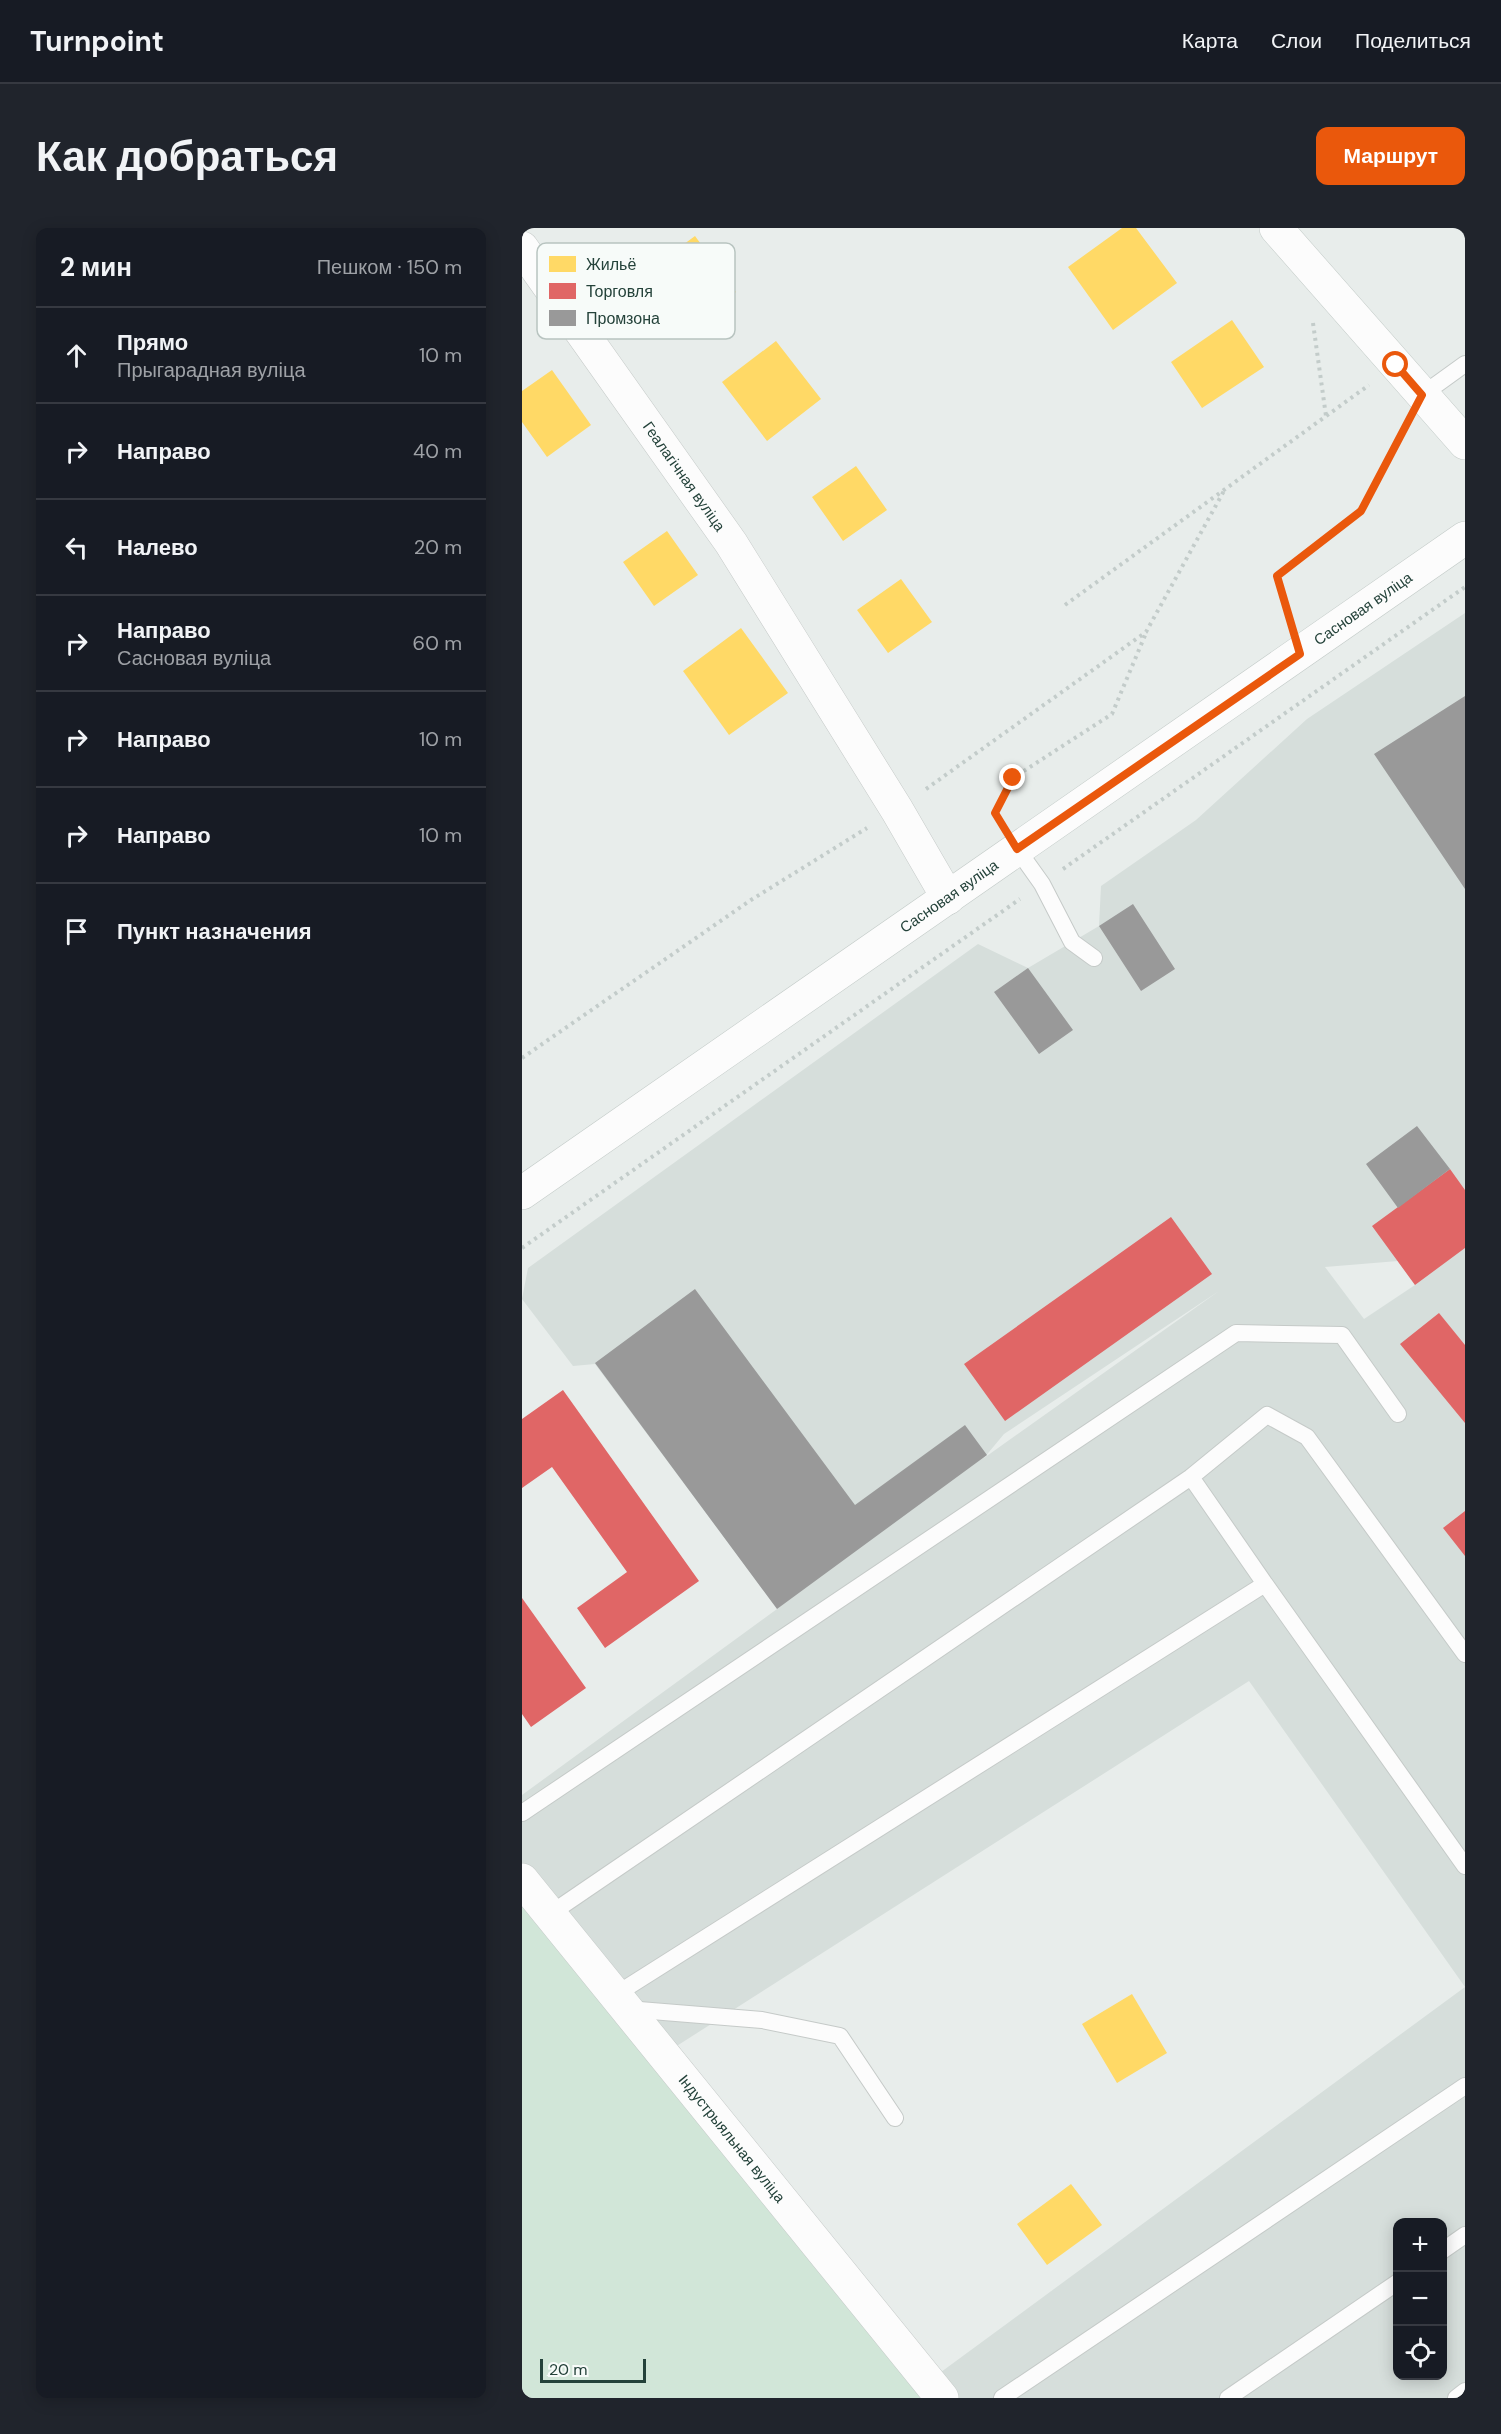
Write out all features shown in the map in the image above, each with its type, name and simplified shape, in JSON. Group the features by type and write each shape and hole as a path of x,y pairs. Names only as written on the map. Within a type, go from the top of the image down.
{"street":[{"path":"1276,228 1465,443"},
{"name":"Геалагічная вуліца","path":"522,248 537,269"},
{"name":"Геалагічная вуліца","path":"586,339 731,543 897,810 948,898"},
{"name":"Сасновая вуліца","path":"522,1193 1465,538"},
{"name":"Індустрыяльная вуліца","path":"522,1880 942,2398"}],"lane":[{"path":"1422,395 1465,364"},
{"path":"1017,849 1042,884 1072,942 1094,958"},
{"path":"522,1813 1236,1333 1342,1335 1398,1414"},
{"path":"550,1914 1191,1477 1267,1415 1306,1437 1465,1654"},
{"path":"1191,1477 1465,1866"},
{"path":"621,2002 1265,1584"},
{"path":"621,2002 762,2020 840,2036 895,2118"},
{"path":"1002,2398 1465,2086"},
{"path":"1447,2248 1465,2235"},
{"path":"1228,2398 1393,2285"},
{"path":"1455,2398 1465,2391"}],"path":[{"path":"1311,315 1326,416"},
{"path":"1065,605 1396,365"},
{"path":"1300,654 1277,576 1361,511 1422,395"},
{"path":"522,1248 1465,587"},
{"path":"1017,849 995,813 1013,778 1112,714 1146,632"}],"shaded area":[{"path":"1465,613 1465,1987 1249,1681 661,2056 522,1900 522,1795 777,1609 795,1593 773,1603 595,1364 573,1366 522,1299 528,1268 978,944 1028,968 1099,926 1101,886 1196,820 1307,719","holes":["1398,1261 1415,1285 1364,1319 1325,1267","1219,1291 984,1458 1004,1434"]},
{"path":"1465,1987 1465,2398 931,2398 922,2386"}],"green space":[{"path":"522,1900 931,2398 522,2398"}],"building: Жильё":[{"path":"1122,228 1136,228 1177,283 1113,330 1068,267"},
{"path":"695,236 700,243 686,243"},
{"path":"1232,320 1264,367 1202,408 1171,362"},
{"path":"776,341 821,399 767,441 722,382"},
{"path":"552,370 591,425 547,457 522,422 522,391"},
{"path":"856,466 887,510 843,541 812,497"},
{"path":"667,531 698,575 654,606 623,562"},
{"path":"901,579 932,622 888,653 857,610"},
{"path":"741,628 788,693 729,735 683,671"},
{"path":"1132,1994 1167,2053 1117,2083 1082,2024"},
{"path":"1071,2184 1102,2225 1047,2265 1017,2224"}],"building: Торговля":[{"path":"1450,1169 1465,1190 1465,1248 1415,1285 1372,1226"},
{"path":"1171,1217 1212,1274 1005,1421 964,1364"},
{"path":"1439,1313 1465,1345 1465,1423 1400,1344"},
{"path":"563,1390 699,1581 605,1648 577,1608 627,1572 552,1467 522,1488 522,1419"},
{"path":"1465,1511 1465,1556 1443,1528"},
{"path":"522,1598 586,1688 531,1727 522,1714"}],"building: Промзона":[{"path":"1465,696 1465,889 1374,754"},
{"path":"1133,904 1175,969 1141,991 1099,926"},
{"path":"1028,968 1073,1030 1039,1054 994,992"},
{"path":"1417,1126 1450,1169 1398,1208 1366,1164"},
{"path":"695,1289 855,1505 965,1425 987,1455 777,1609 595,1363"}],"route":[{"path":"1013,778 995,813 1017,849 1300,654 1277,576 1361,511 1422,395 1396,365"}]}
